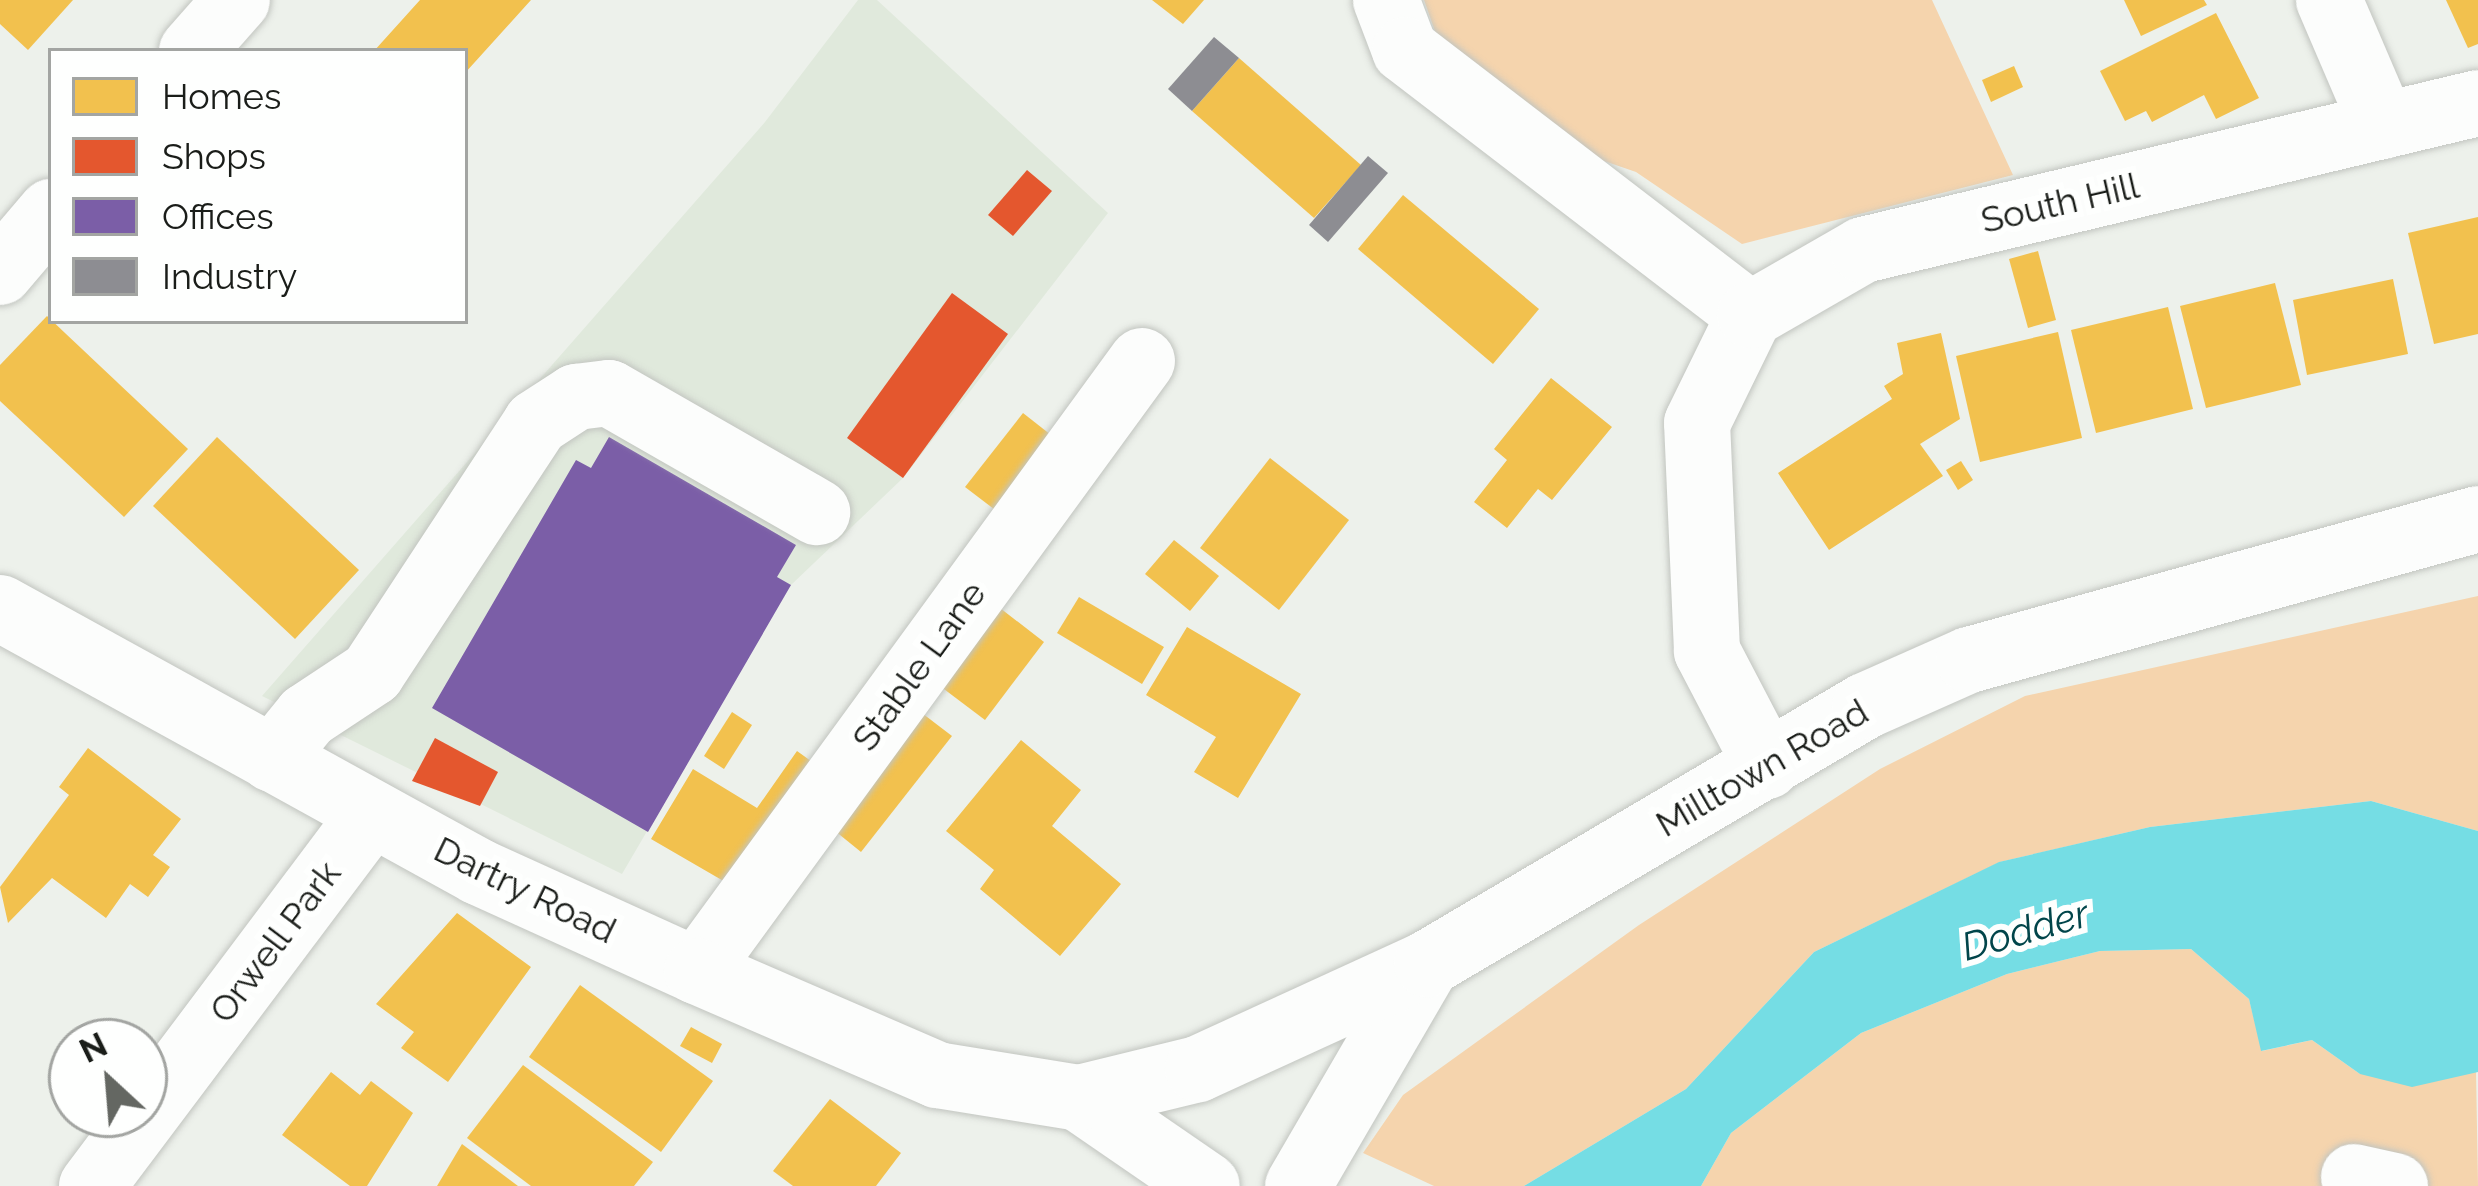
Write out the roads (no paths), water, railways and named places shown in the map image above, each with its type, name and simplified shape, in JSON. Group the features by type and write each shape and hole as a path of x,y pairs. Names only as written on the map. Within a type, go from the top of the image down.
{"street":[{"path":"195,48 237,0"},
{"path":"1386,0 1405,50 1750,315 1697,423 1707,651 1767,766"},
{"path":"2329,0 2383,125"},
{"name":"South Hill","path":"1750,315 1863,250 2478,103"},
{"path":"0,272 48,216"},
{"name":"Stable Lane","path":"697,971 1142,361"},
{"path":"272,759 307,716 372,673 536,423 576,398 609,393 817,512"},
{"name":"Milltown Road","path":"1079,1098 1198,1069 1427,964 1865,706 1990,653 2478,519"},
{"name":"Dartry Road","path":"0,608 372,813 697,971 938,1076 1079,1098"},
{"name":"Orwell Park","path":"92,1186 372,813"},
{"path":"1298,1186 1427,964"},
{"path":"1079,1098 1207,1186"}],"water":[{"name":"Dodder","path":"2371,801 2478,831 2478,1072 2412,1087 2360,1074 2312,1040 2261,1051 2249,999 2191,949 2100,951 2007,974 1861,1033 1731,1133 1701,1186 1524,1186 1686,1089 1814,952 1999,862 2150,827"}]}
